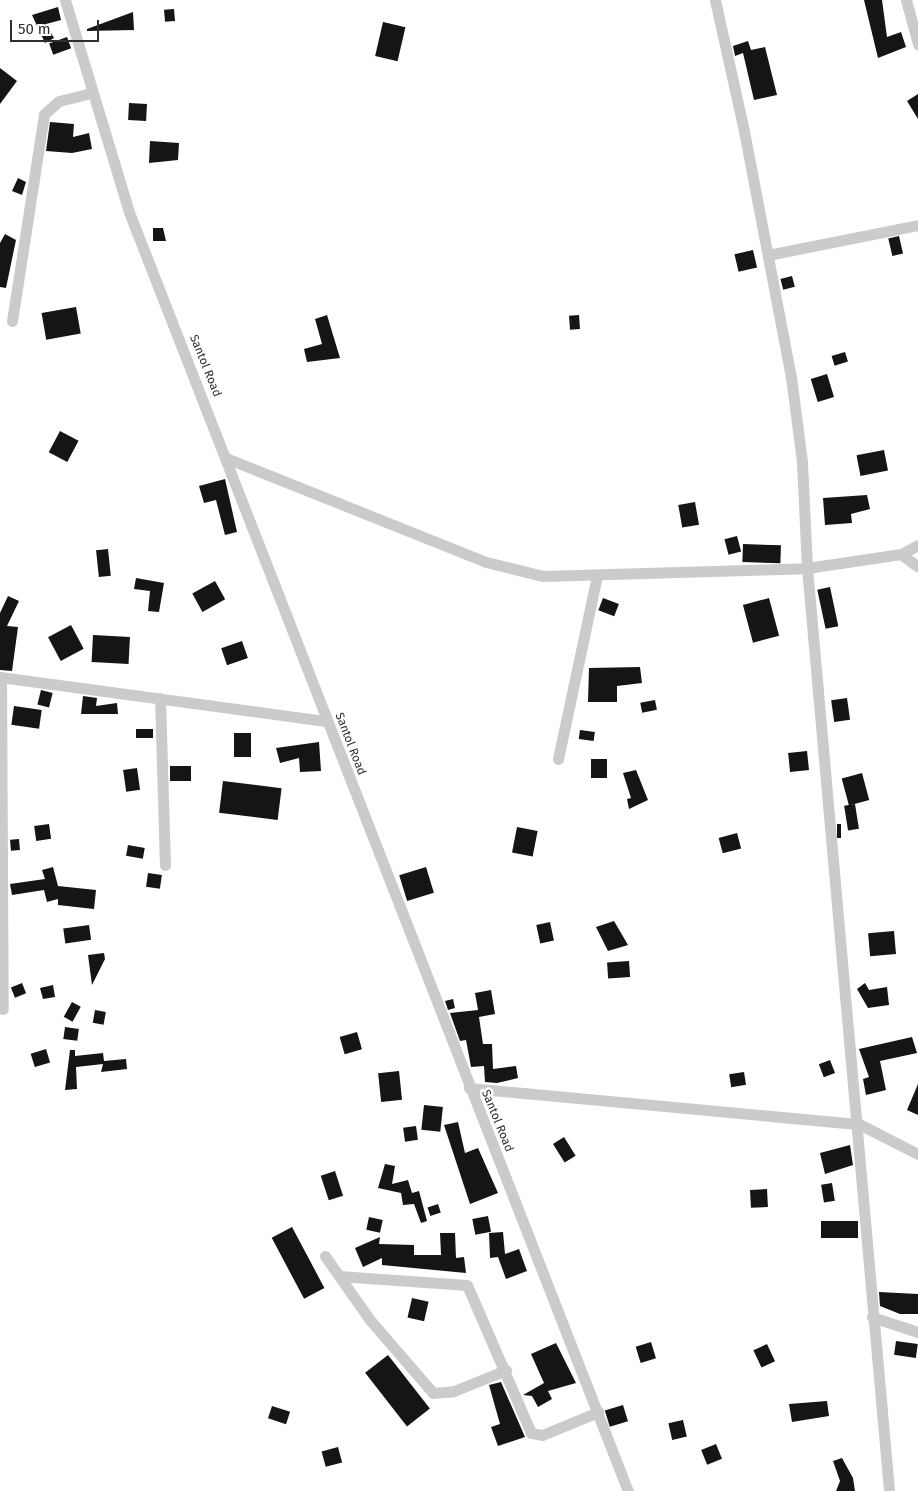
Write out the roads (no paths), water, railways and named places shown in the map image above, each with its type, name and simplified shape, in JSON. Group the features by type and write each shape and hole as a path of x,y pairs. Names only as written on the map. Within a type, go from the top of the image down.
{"street":[{"name":"Santol Road","path":"65,0 90,93 129,212 469,1088 628,1491"},
{"path":"715,0 768,255 802,462 807,568 859,1124 872,1316 889,1491"},
{"path":"906,0 918,44"},
{"path":"12,322 44,114 59,100 90,93"},
{"path":"768,255 918,225"},
{"path":"226,458 486,562 543,576 596,576 807,568 901,554 918,545"},
{"path":"901,554 918,567"},
{"path":"558,759 596,576"},
{"path":"3,1009 1,677 326,721"},
{"path":"160,698 166,865"},
{"path":"469,1088 859,1124 918,1154"},
{"path":"325,1256 376,1328 433,1393 454,1391 506,1370"},
{"path":"339,1276 467,1285 534,1436 598,1412"},
{"path":"872,1316 918,1332"}]}
